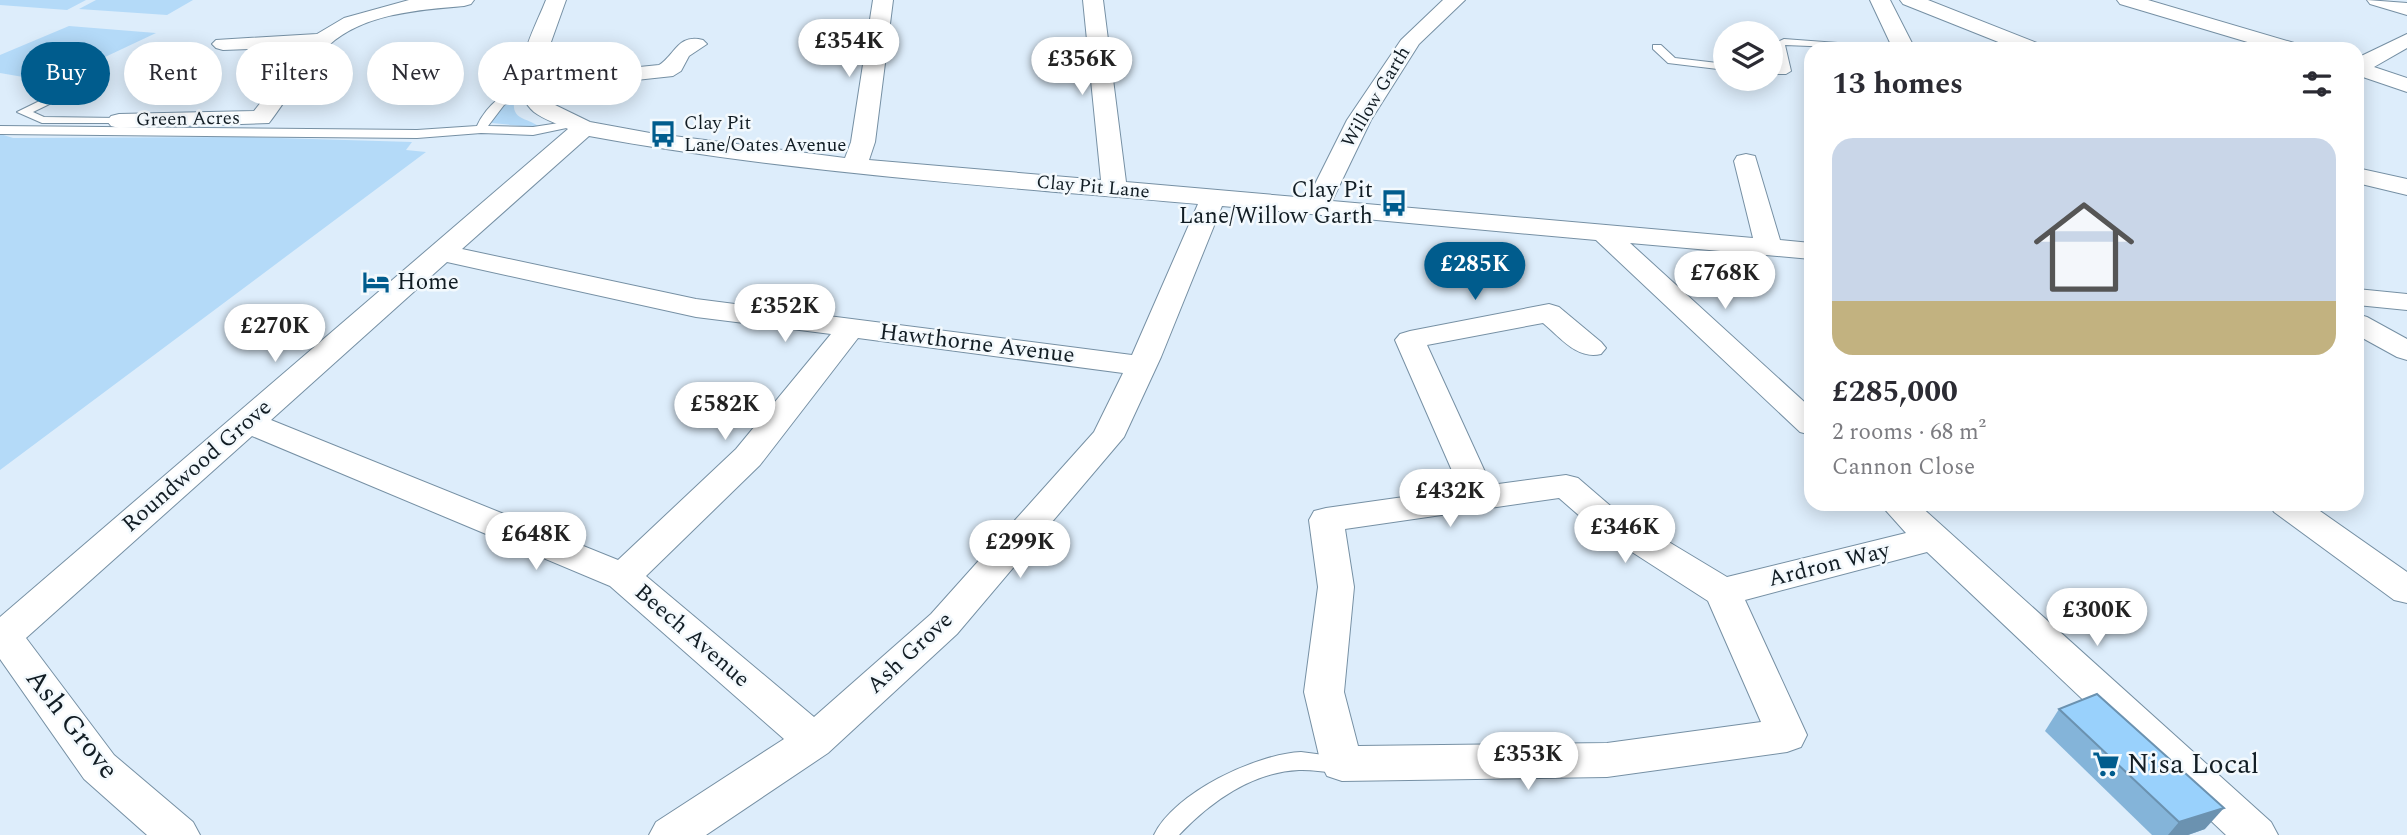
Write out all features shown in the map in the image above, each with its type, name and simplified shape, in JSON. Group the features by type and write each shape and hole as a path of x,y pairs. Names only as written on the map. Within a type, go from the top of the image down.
{"street":[{"name":"Green Acres","path":"118,121 261,118 322,40 344,26 412,4 464,0"},
{"path":"540,42 556,0"},
{"path":"855,165 863,142 883,0"},
{"path":"1093,0 1114,189"},
{"name":"Willow Garth","path":"1316,207 1359,120 1411,40 1455,0"},
{"path":"1880,0 1901,42"},
{"path":"1910,0 2017,42"},
{"path":"2127,0 2270,42"},
{"path":"2377,0 2407,9"},
{"path":"223,44 322,40"},
{"path":"2364,64 2407,40"},
{"path":"642,73 665,71 673,66 681,52 696,44"},
{"path":"2364,70 2407,85"},
{"name":"Clay Pit Lane","path":"541,105 578,126 650,140 855,165 1605,234 1804,250"},
{"name":"Roundwood Grove","path":"2,637 441,253 578,126"},
{"path":"1746,161 1769,247"},
{"path":"2364,177 2380,183 2407,187"},
{"name":"Ash Grove","path":"671,835 814,741 944,624 1099,447 1108,436 1142,366 1213,198"},
{"path":"1605,234 1804,419"},
{"name":"Hawthorne Avenue","path":"441,253 696,308 1142,366"},
{"path":"2364,298 2407,302"},
{"path":"1480,497 1410,340 1549,313 1591,348"},
{"path":"2364,327 2407,351"},
{"path":"623,577 748,457 852,328"},
{"name":"Beech Avenue","path":"247,422 623,577 814,741"},
{"path":"1566,486 1602,517 1723,592 1787,735 1607,760 1342,764 1324,692 1336,587 1326,520 1480,497 1566,486"},
{"path":"1905,511 2256,835"},
{"path":"2296,511 2407,590"},
{"name":"Ardron Way","path":"1723,592 1934,538"},
{"name":"Ash Grove","path":"2,637 99,767 178,835"}],"lane":[{"path":"1783,42 1804,43"},
{"path":"1657,47 1672,61 1713,66"},
{"path":"39,105 23,113 42,120 118,121"},
{"path":"481,130 497,105"},
{"path":"0,130 417,134 481,130 533,131 578,126"},
{"path":"1165,835 1187,809 1226,783 1254,771 1296,761 1342,764"}],"shaded area":[{"path":"0,0 86,0 67,10 0,5"},
{"path":"96,0 193,0 167,15 79,9"},
{"path":"69,26 156,33 137,42 124,42 124,48 110,55 110,42 31,42"},
{"path":"21,46 21,77 0,73 0,55"},
{"path":"501,105 514,105 520,117 541,128 492,123 491,119"},
{"path":"0,134 13,138 248,137 412,142 406,150 426,152 0,470"}],"building":[{"path":"2097,694 2224,808 2179,822 2059,709"}],"place":[{"name":"Clay Pit Lane/Oates Avenue","path":"663,134"},
{"name":"Clay Pit Lane/Willow Garth","path":"1394,203"},
{"name":"Home","path":"376,282"},
{"name":"Nisa Local","path":"2106,764"}]}
